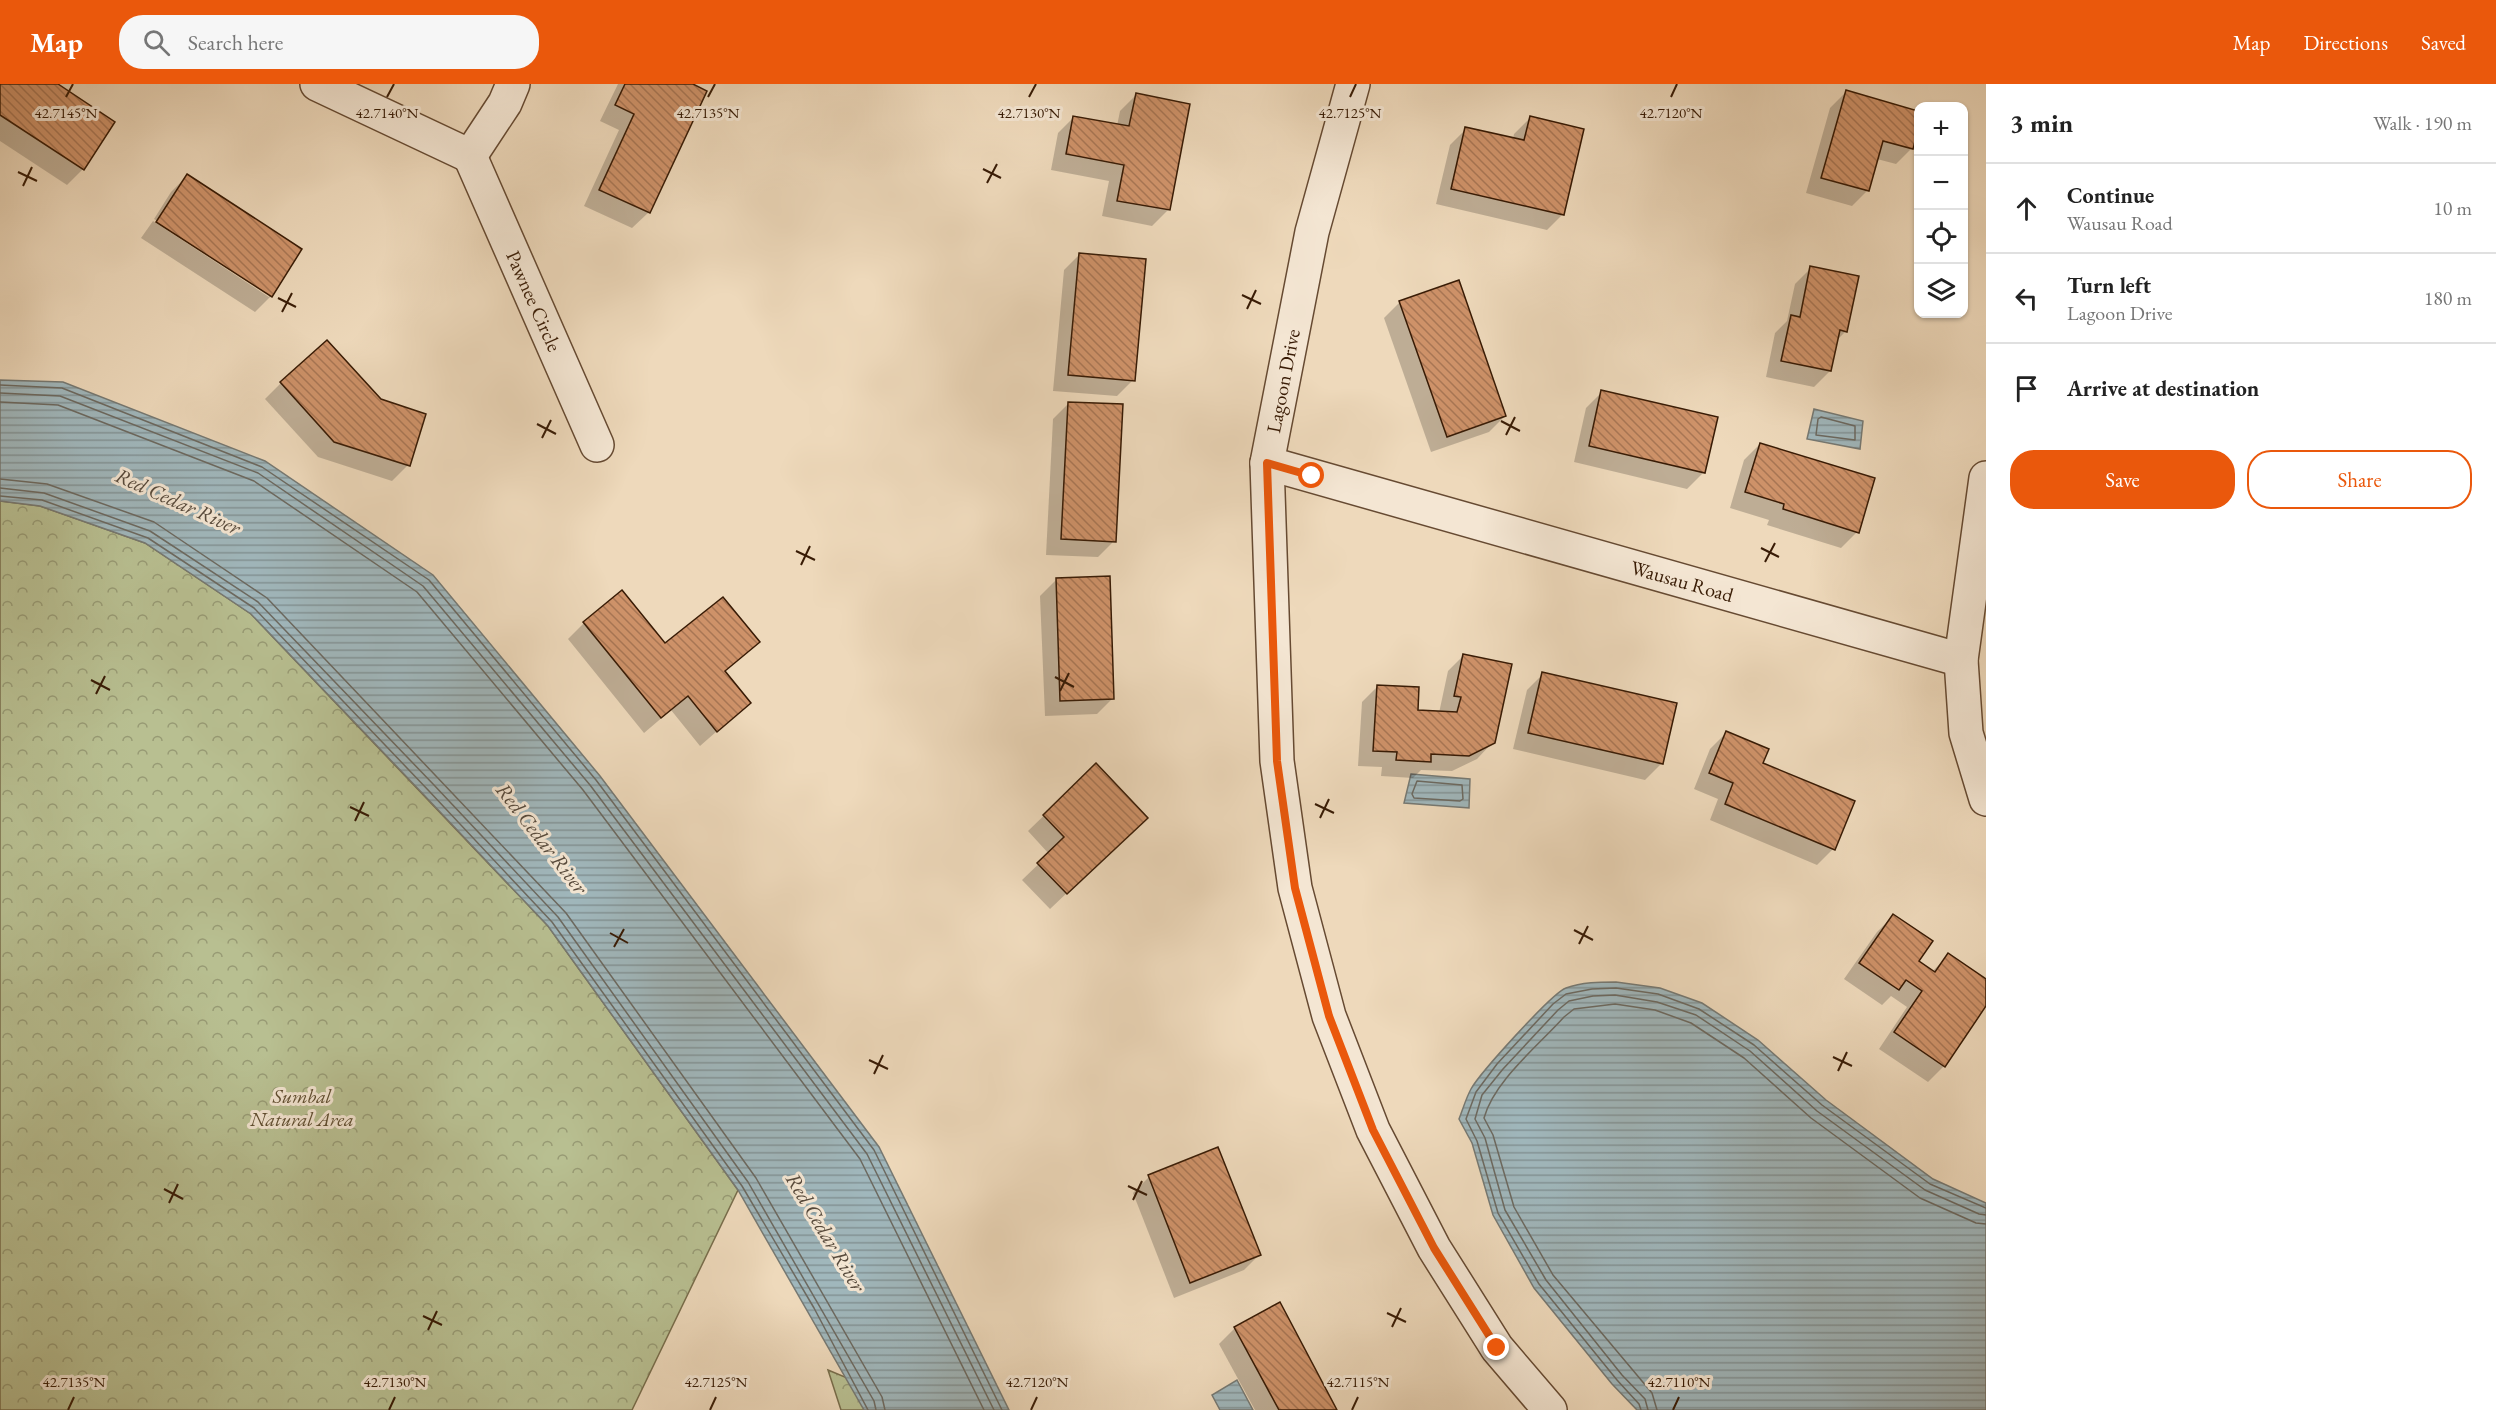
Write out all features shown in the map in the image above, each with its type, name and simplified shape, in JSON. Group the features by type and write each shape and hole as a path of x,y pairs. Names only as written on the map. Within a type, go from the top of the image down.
{"street":[{"path":"317,84 470,156 505,103 513,84"},
{"name":"Lagoon Drive","path":"1353,84 1312,232 1267,463 1277,761 1295,888 1329,1016 1373,1130 1434,1248 1497,1348 1550,1410"},
{"name":"Pawnee Circle","path":"470,156 597,446"},
{"name":"Wausau Road","path":"1267,463 1961,660"},
{"path":"1986,477 1961,660 1966,733 1986,799"}],"green space":[{"name":"Sumbal Natural Area","path":"0,501 40,506 145,543 251,614 548,926 738,1190 632,1410 0,1410"},
{"path":"828,1370 857,1382 872,1410 841,1410"}],"water":[{"name":"Red Cedar River","path":"0,380 63,382 265,461 433,575 600,776 879,1147 1009,1410 864,1410 738,1190 548,926 424,795 251,614 145,543 40,506 0,501"},
{"path":"1814,409 1863,421 1860,449 1807,439"},
{"path":"1411,774 1470,779 1469,808 1404,803"},
{"path":"1616,982 1660,988 1702,1003 1758,1040 1826,1100 1933,1179 1986,1203 1986,1410 1637,1410 1612,1384 1534,1288 1493,1215 1472,1143 1459,1119 1469,1092 1477,1080 1517,1034 1558,993 1578,985"},
{"path":"1237,1380 1253,1410 1220,1410 1212,1395"}],"building":[{"path":"0,84 58,84 115,122 84,170 0,115"},
{"path":"625,84 693,84 707,91 650,213 599,190 634,114 615,105"},
{"path":"1846,90 1914,110 1913,149 1883,141 1869,191 1821,178"},
{"path":"1136,93 1190,104 1170,210 1117,201 1124,165 1066,154 1073,116 1129,126"},
{"path":"1530,116 1584,129 1564,215 1451,189 1465,127 1524,140"},
{"path":"187,174 302,249 272,297 156,222"},
{"path":"1079,253 1146,259 1135,381 1068,375"},
{"path":"1810,266 1859,276 1847,332 1840,330 1831,371 1781,361 1791,315 1800,317"},
{"path":"1459,280 1506,416 1447,437 1399,301"},
{"path":"327,340 381,399 426,414 410,466 334,442 280,382"},
{"path":"1601,390 1718,417 1705,473 1589,446"},
{"path":"1068,402 1123,404 1116,542 1061,539"},
{"path":"1760,443 1875,478 1859,533 1783,509 1784,504 1745,492"},
{"path":"1110,576 1114,699 1060,701 1056,578"},
{"path":"622,590 665,643 723,597 760,642 725,671 751,703 717,732 688,696 661,718 583,622"},
{"path":"1463,654 1512,664 1495,743 1469,756 1431,754 1431,762 1396,760 1397,752 1373,751 1377,685 1419,687 1418,710 1457,712 1461,697 1454,696"},
{"path":"1542,672 1677,703 1663,764 1528,733"},
{"path":"1726,731 1769,749 1763,763 1855,801 1835,850 1725,804 1733,783 1709,773"},
{"path":"1096,763 1148,818 1067,894 1037,863 1064,837 1043,815"},
{"path":"1893,914 1933,941 1919,961 1935,972 1948,953 1986,979 1986,1006 1945,1067 1894,1032 1922,991 1906,980 1899,990 1859,963"},
{"path":"1218,1147 1261,1255 1190,1283 1148,1175"},
{"path":"1280,1302 1337,1410 1279,1410 1234,1327"}],"route":[{"path":"1312,476 1267,463 1277,761 1295,888 1329,1016 1373,1130 1434,1248 1497,1348"}]}
